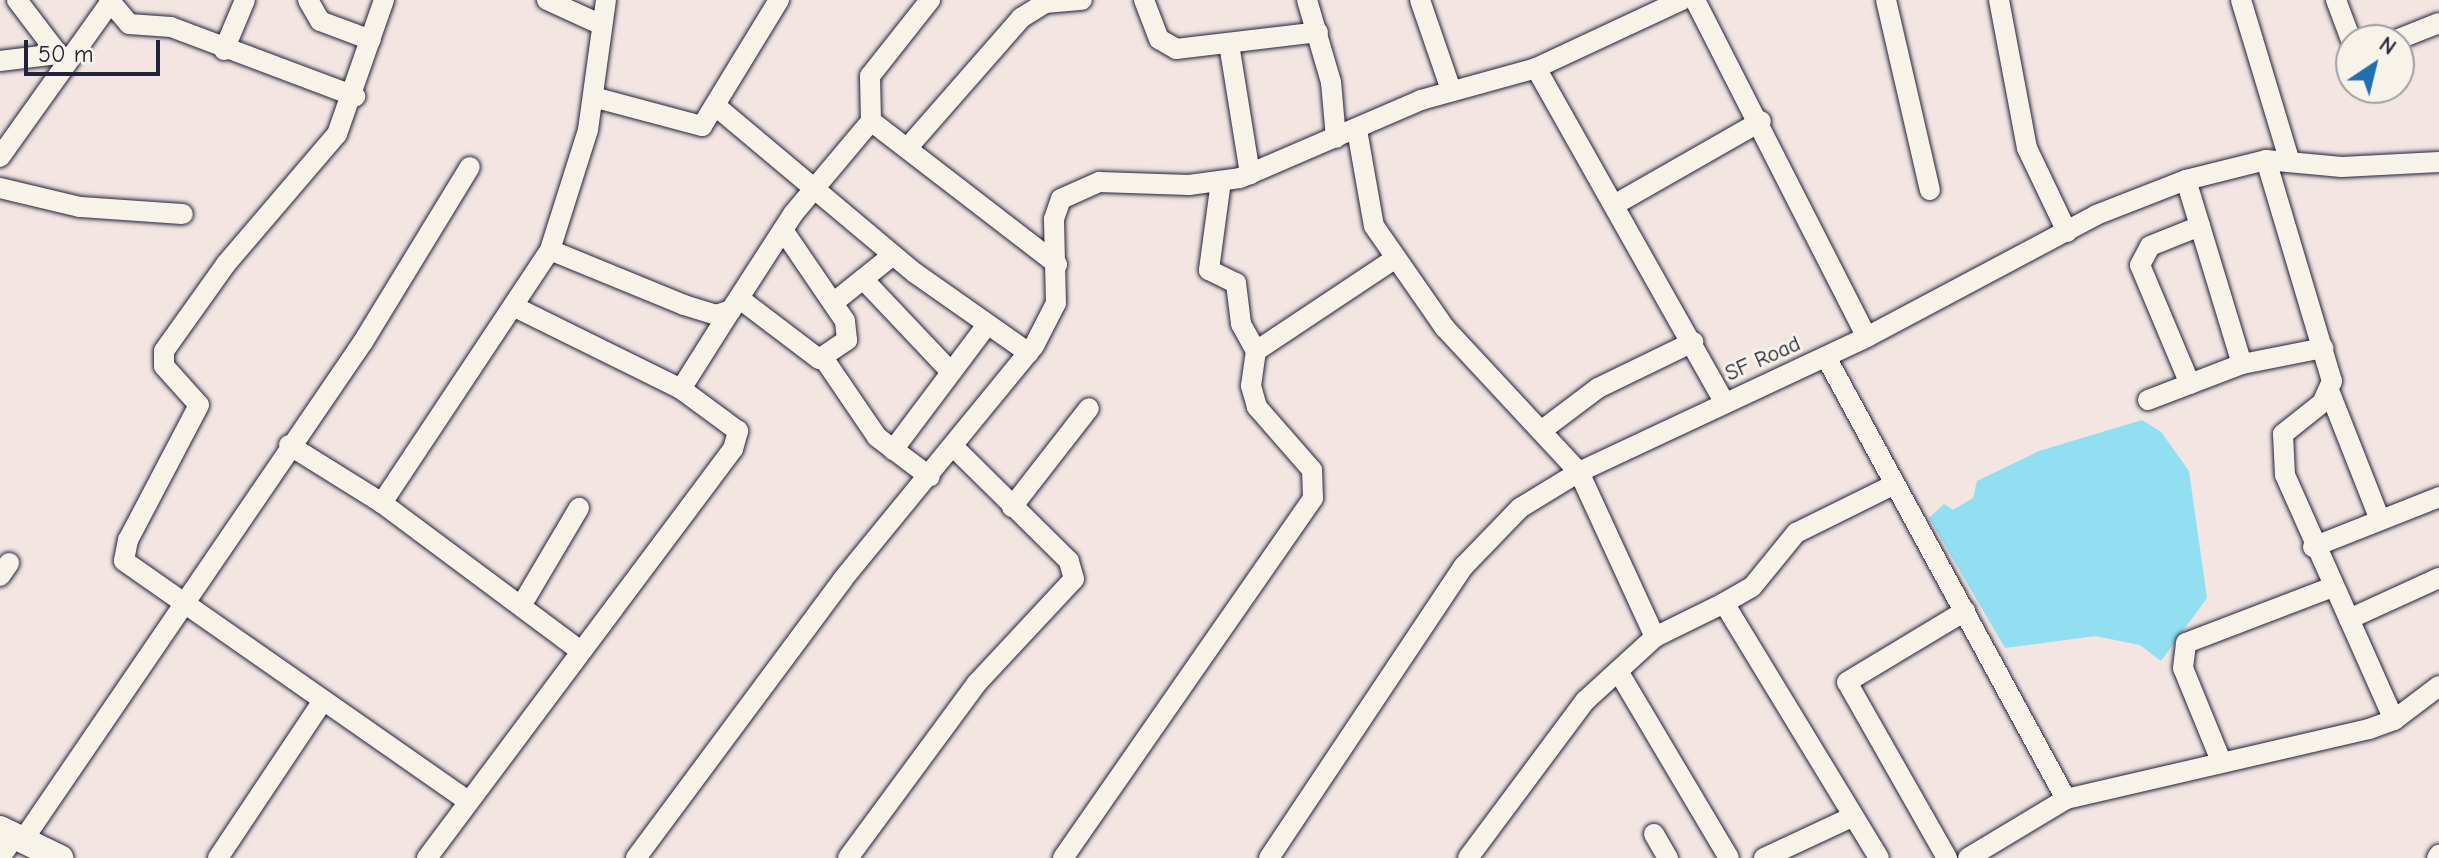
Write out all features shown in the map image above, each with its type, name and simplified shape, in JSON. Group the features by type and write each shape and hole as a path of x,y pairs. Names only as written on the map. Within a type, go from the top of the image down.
{"street":[{"path":"17,0 61,57"},
{"path":"224,50 245,0"},
{"path":"308,0 320,21 371,40"},
{"path":"384,0 355,96 337,134 226,264 164,351 164,366 199,405 124,561 468,801"},
{"path":"547,0 602,25"},
{"path":"382,503 517,308 550,250 593,97 606,0"},
{"path":"593,97 692,128 717,107 779,0"},
{"path":"681,389 783,230 871,121 870,76 930,0"},
{"path":"910,145 1021,18 1044,2 1082,0"},
{"path":"1144,0 1166,45 1190,51 1318,32"},
{"path":"1307,0 1318,32 1336,138"},
{"path":"1420,0 1451,90"},
{"path":"636,858 843,579 1029,353 1056,303 1054,219 1061,199 1078,186 1221,181 1250,174 1451,90 1536,68 1682,0"},
{"path":"1695,0 1761,121 1867,337"},
{"path":"1886,0 1930,190"},
{"path":"1999,0 2027,148 2067,232"},
{"path":"2241,0 2290,162"},
{"path":"2336,0 2345,24"},
{"path":"0,157 61,57 111,1 129,24 171,27 224,50 355,96"},
{"path":"2415,32 2439,23"},
{"path":"1229,44 1250,174"},
{"path":"0,61 61,57"},
{"path":"1536,68 1573,143 1614,205 1724,402"},
{"path":"717,107 893,255 1029,353"},
{"path":"871,121 910,145 979,210 1057,264"},
{"path":"1614,205 1761,121"},
{"path":"1357,130 1365,199 1396,258 1445,328 1579,472 1655,637"},
{"path":"2266,160 2323,348 2330,393 2380,520"},
{"name":"SF Road","path":"1269,858 1464,566 1520,508 1579,472 1867,337 2067,232 2186,180 2266,160 2439,162"},
{"path":"60,858 10,841 184,602 378,319 470,167"},
{"path":"2186,180 2242,364"},
{"path":"1063,858 1313,498 1312,470 1257,407 1251,386 1256,351 1241,324 1236,283 1209,270 1221,181"},
{"path":"0,188 80,207 183,214"},
{"path":"2190,384 2140,265 2150,246 2200,226"},
{"path":"783,230 833,303 849,334 824,359"},
{"path":"550,250 716,315 735,304"},
{"path":"833,303 893,255"},
{"path":"1256,351 1396,258"},
{"path":"863,279 951,372"},
{"path":"735,304 824,359 893,450 930,477"},
{"path":"427,858 578,649 733,449 738,431 681,389 517,308"},
{"path":"893,450 987,325"},
{"path":"1541,431 1598,388 1693,342"},
{"path":"2148,400 2242,364 2323,348"},
{"path":"1826,357 2066,799"},
{"path":"2330,393 2290,425 2280,448 2313,547 2394,720"},
{"path":"1012,507 1089,408"},
{"path":"289,445 382,503 578,649"},
{"path":"848,858 977,683 1074,579 1069,561 954,447"},
{"path":"1468,858 1555,737 1655,637 1752,587 1796,533 1893,485"},
{"path":"2313,547 2439,497"},
{"path":"521,606 579,508"},
{"path":"2349,619 2439,578"},
{"path":"2221,761 2183,668 2186,643 2333,587"},
{"path":"1724,603 1879,858"},
{"path":"1947,858 1847,682 1965,611"},
{"path":"1618,671 1729,858"},
{"path":"1968,858 2066,799 2394,720 2439,686"},
{"path":"218,858 322,702"},
{"path":"1776,855 1852,817"},
{"path":"1654,834 1668,858"}],"water":[{"path":"2142,420 2161,432 2189,471 2207,598 2161,661 2140,645 2095,636 2005,648 1929,518 1944,504 1953,510 1973,498 1977,481 2039,451"}]}
